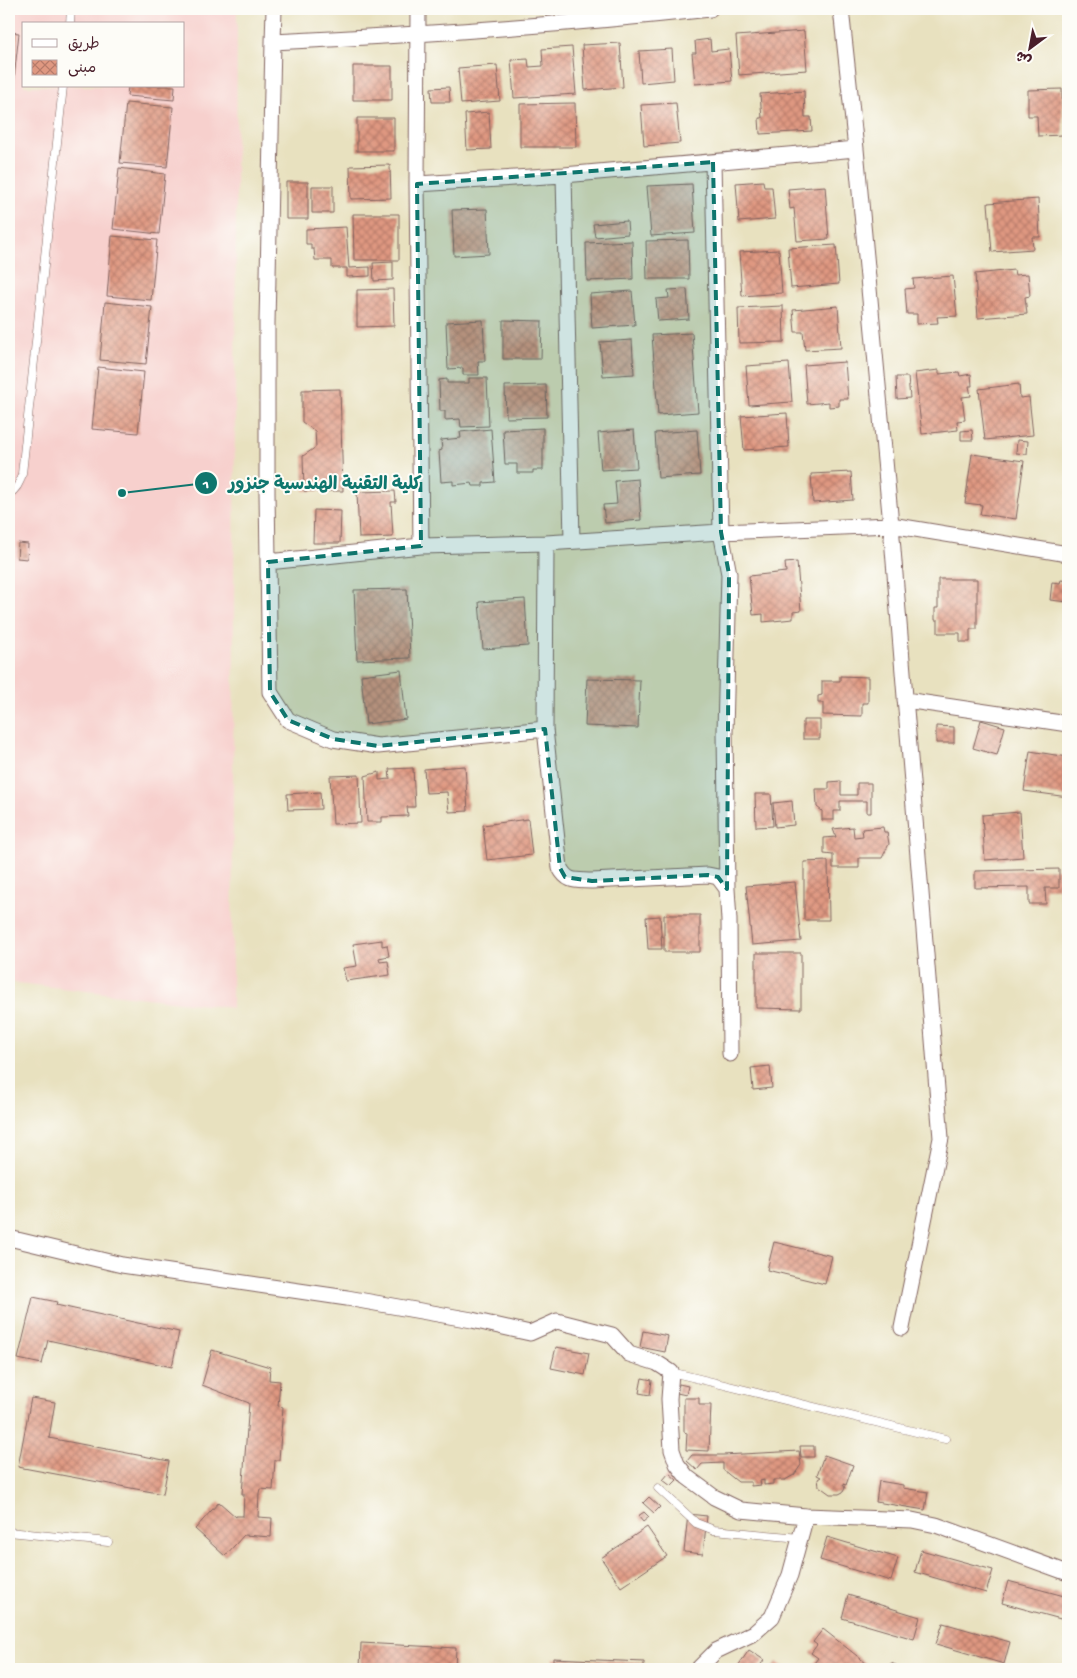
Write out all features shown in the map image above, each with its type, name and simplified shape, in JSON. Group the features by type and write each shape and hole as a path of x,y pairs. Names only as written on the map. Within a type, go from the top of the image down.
{"street":[{"path":"274,9 267,323 270,692 288,720 332,739 378,746 546,729"},
{"path":"418,9 417,184 422,546"},
{"path":"273,42 418,35 614,20 710,9"},
{"path":"841,9 891,525 941,1138 902,1328"},
{"path":"417,184 564,175 856,149"},
{"path":"713,162 721,532 728,574 725,732 730,1054"},
{"path":"564,175 572,541"},
{"path":"268,562 422,546 546,543 721,532 891,525 1068,554"},
{"path":"546,543 546,729 560,868 565,877 572,880 592,881 708,875 718,877 727,889"},
{"path":"905,700 1068,724"},
{"path":"9,1238 122,1265 347,1298 472,1320 530,1334 557,1321 612,1334 629,1354 657,1362 671,1372 669,1399 672,1450 677,1464 687,1477 714,1497 741,1510 806,1516 912,1520 936,1525 1068,1573"},
{"path":"698,1669 716,1651 754,1633 772,1618 790,1575 806,1516"}],"lane":[{"path":"70,22 71,9"},
{"path":"9,494 16,488 22,474 63,88"},
{"path":"671,1372 945,1438"},
{"path":"658,1488 696,1523 714,1530 800,1538"},
{"path":"9,1532 108,1542"}],"highlighted area":[{"path":"713,162 721,532 729,574 727,889 718,877 708,875 592,881 565,877 560,868 545,729 378,746 333,739 288,720 270,692 268,562 421,546 417,184"}],"shaded area":[{"path":"9,9 237,9 232,1008 9,982"}],"building":[{"path":"153,9 173,9 172,14 153,12"},
{"path":"804,31 807,70 739,75 736,36"},
{"path":"9,32 19,33 10,115 9,115"},
{"path":"710,39 711,51 729,49 732,81 695,84 692,53 696,53 695,41"},
{"path":"620,43 623,87 585,90 582,45"},
{"path":"572,47 576,94 514,98 511,60 528,59 529,67 543,66 542,49"},
{"path":"672,49 674,80 641,83 639,51"},
{"path":"497,65 500,101 461,104 458,68"},
{"path":"353,66 392,66 392,100 353,100"},
{"path":"449,87 450,102 432,102 431,88"},
{"path":"128,88 175,88 174,100 127,96"},
{"path":"1062,89 1063,135 1038,136 1037,116 1028,116 1028,90"},
{"path":"804,91 805,117 811,117 812,131 760,134 759,118 762,118 760,94"},
{"path":"126,103 173,107 167,167 120,163"},
{"path":"575,103 576,147 520,147 520,104"},
{"path":"676,103 680,143 644,146 641,105"},
{"path":"489,112 491,149 467,150 465,114"},
{"path":"357,118 394,118 394,151 357,151"},
{"path":"390,165 391,198 351,199 350,166"},
{"path":"119,168 165,174 159,234 113,229"},
{"path":"763,181 764,187 772,187 775,219 739,222 736,183"},
{"path":"286,182 308,182 308,219 286,219"},
{"path":"692,184 695,233 651,236 647,186"},
{"path":"312,186 333,186 333,213 312,213"},
{"path":"825,186 829,239 797,241 794,208 790,209 788,189"},
{"path":"1038,199 1040,237 1032,237 1033,249 992,252 988,203"},
{"path":"487,209 489,254 454,256 452,210"},
{"path":"353,214 399,214 399,260 354,260"},
{"path":"627,221 628,234 595,237 593,224"},
{"path":"346,227 349,268 370,267 370,276 347,277 347,268 332,268 332,260 315,260 314,249 311,249 311,244 306,244 306,229"},
{"path":"112,236 157,240 151,300 107,296"},
{"path":"688,240 689,279 647,279 646,241"},
{"path":"632,241 633,279 587,281 586,243"},
{"path":"836,245 839,284 791,288 788,248"},
{"path":"779,250 782,293 742,296 739,252"},
{"path":"393,262 393,280 374,281 373,263"},
{"path":"1014,270 1015,275 1028,274 1030,296 1025,297 1027,314 978,318 975,274"},
{"path":"953,276 957,316 937,317 938,323 917,324 917,314 907,314 905,289 914,288 913,279"},
{"path":"393,289 394,326 357,327 357,290"},
{"path":"687,289 689,319 658,321 656,299 669,298 668,290"},
{"path":"632,291 635,325 592,328 590,294"},
{"path":"105,302 152,307 146,364 100,360"},
{"path":"783,306 784,342 739,343 738,308"},
{"path":"838,306 841,348 805,350 803,332 795,332 793,310"},
{"path":"483,320 485,361 478,361 479,375 463,375 463,368 448,369 446,322"},
{"path":"503,320 542,321 541,359 503,359"},
{"path":"692,333 698,412 658,415 652,335"},
{"path":"632,340 634,374 603,376 600,342"},
{"path":"845,362 848,399 839,399 839,406 829,407 829,402 807,404 804,365"},
{"path":"789,363 792,402 749,405 746,366"},
{"path":"98,367 144,372 138,433 92,429"},
{"path":"939,370 939,374 959,372 960,376 971,374 972,386 969,386 971,396 962,397 965,420 957,421 958,430 922,434 915,373"},
{"path":"896,377 908,377 910,398 897,399"},
{"path":"469,378 487,378 489,426 461,427 460,419 445,420 445,411 440,411 439,380 447,379 447,383 469,383"},
{"path":"1019,384 1020,398 1029,397 1033,435 985,440 979,389"},
{"path":"546,385 547,417 506,418 505,386"},
{"path":"340,389 343,491 304,491 303,456 316,447 315,431 302,422 302,390"},
{"path":"787,413 789,447 744,450 741,416"},
{"path":"543,428 543,470 533,470 533,473 517,473 517,464 505,464 503,430"},
{"path":"491,429 495,482 483,483 483,486 473,486 472,483 453,485 453,481 441,482 439,451 442,450 441,440 461,438 460,432"},
{"path":"634,430 637,468 601,470 598,433"},
{"path":"697,430 700,475 658,478 655,433"},
{"path":"972,430 973,440 961,440 961,431"},
{"path":"1017,440 1028,441 1027,454 1016,453"},
{"path":"972,454 1024,461 1016,519 980,514 982,505 965,503"},
{"path":"851,472 853,500 813,503 811,474"},
{"path":"638,479 641,520 605,523 603,505 617,504 615,481"},
{"path":"395,491 396,502 391,502 393,537 359,538 357,492"},
{"path":"314,510 341,511 340,543 313,543"},
{"path":"18,543 28,544 27,559 17,558"},
{"path":"797,562 801,611 793,612 793,619 763,622 763,614 753,615 749,576 786,572 785,563"},
{"path":"938,579 977,579 977,629 970,629 970,642 960,642 960,633 938,633 938,620 935,620 935,608 938,608"},
{"path":"1061,580 1068,581 1068,602 1050,600 1052,582 1060,583"},
{"path":"407,589 410,658 357,660 354,590"},
{"path":"525,599 528,646 483,649 479,602"},
{"path":"401,670 406,719 366,724 361,675"},
{"path":"840,676 868,677 868,703 862,703 862,716 823,715 823,703 818,703 818,696 822,695 822,681 840,681"},
{"path":"587,679 640,680 638,728 585,726"},
{"path":"803,720 820,720 820,739 803,739"},
{"path":"981,720 1005,727 997,755 973,748"},
{"path":"936,726 954,727 954,743 936,743"},
{"path":"1030,751 1068,757 1068,797 1024,791"},
{"path":"465,766 468,811 449,812 447,792 426,793 424,769"},
{"path":"413,768 415,807 407,807 408,816 382,817 382,822 367,822 365,776 379,772 379,780 390,779 389,769"},
{"path":"359,775 361,823 333,824 330,776"},
{"path":"841,781 841,795 857,795 857,783 871,783 871,813 867,813 867,801 840,801 840,811 834,811 834,820 822,820 822,811 817,807 816,789 829,789 829,782"},
{"path":"320,792 321,809 288,810 287,794"},
{"path":"755,794 771,794 773,826 756,827"},
{"path":"792,801 794,825 775,827 773,803"},
{"path":"1020,812 1023,857 985,860 982,815"},
{"path":"528,819 532,855 487,860 483,825"},
{"path":"853,827 854,837 863,836 862,829 883,827 884,832 887,832 889,844 882,858 859,858 859,868 833,868 833,855 824,854 824,838 836,837 833,829"},
{"path":"828,861 829,920 804,920 804,862"},
{"path":"1059,869 1059,888 1045,888 1046,904 1029,904 1029,887 975,888 975,871"},
{"path":"795,882 801,941 752,945 746,886"},
{"path":"664,915 700,915 700,952 664,952"},
{"path":"660,916 662,949 648,949 646,917"},
{"path":"382,940 382,946 387,945 389,956 379,958 380,962 388,961 390,975 346,981 343,968 357,966 353,944"},
{"path":"756,953 801,953 801,1009 756,1008"},
{"path":"770,1066 772,1088 753,1090 751,1068"},
{"path":"774,1242 832,1256 825,1284 767,1270"},
{"path":"33,1297 57,1302 56,1305 179,1332 172,1367 48,1340 42,1364 18,1359"},
{"path":"643,1331 668,1336 665,1352 640,1347"},
{"path":"556,1347 589,1353 585,1375 551,1368"},
{"path":"212,1350 270,1367 269,1380 280,1381 278,1406 283,1407 279,1460 275,1460 273,1490 260,1489 259,1493 258,1517 272,1518 271,1537 244,1535 225,1556 195,1529 219,1502 236,1517 243,1516 244,1494 242,1494 249,1403 202,1385"},
{"path":"642,1378 652,1380 650,1395 639,1393"},
{"path":"679,1384 688,1386 686,1395 677,1393"},
{"path":"31,1398 55,1402 49,1438 169,1461 163,1494 18,1467"},
{"path":"684,1398 699,1398 699,1405 711,1405 709,1451 686,1450 687,1433 684,1432"},
{"path":"800,1446 814,1446 814,1457 801,1457"},
{"path":"799,1451 801,1465 794,1475 785,1480 773,1480 773,1484 764,1485 764,1480 760,1481 761,1485 751,1486 751,1482 738,1482 723,1470 723,1463 702,1464 697,1470 687,1461 692,1455"},
{"path":"824,1455 853,1465 846,1485 843,1484 845,1488 839,1494 830,1494 819,1486 818,1479 821,1477 817,1475"},
{"path":"669,1473 677,1480 671,1486 663,1480"},
{"path":"879,1481 903,1485 903,1488 928,1492 925,1510 876,1502"},
{"path":"649,1497 660,1507 654,1513 643,1503"},
{"path":"644,1512 649,1517 643,1522 638,1516"},
{"path":"688,1514 707,1516 703,1554 684,1552"},
{"path":"647,1527 667,1556 621,1587 601,1558"},
{"path":"827,1537 898,1558 891,1581 820,1560"},
{"path":"921,1550 993,1570 986,1593 915,1572"},
{"path":"1008,1581 1068,1597 1068,1621 1002,1603"},
{"path":"848,1595 920,1617 914,1639 842,1618"},
{"path":"943,1623 1010,1642 1004,1664 936,1644"},
{"path":"823,1629 871,1667 869,1669 814,1669 811,1667 818,1658 811,1653 817,1645 813,1642"},
{"path":"361,1643 456,1648 455,1669 360,1669"},
{"path":"749,1650 764,1660 758,1669 744,1669 738,1666"},
{"path":"553,1658 644,1662 644,1669 553,1669"},
{"path":"777,1662 787,1669 772,1669"},
{"path":"891,1663 905,1669 888,1669"}],"place":[{"name":"كلية التقنية الهندسية جنزور","path":"122,493"}]}
